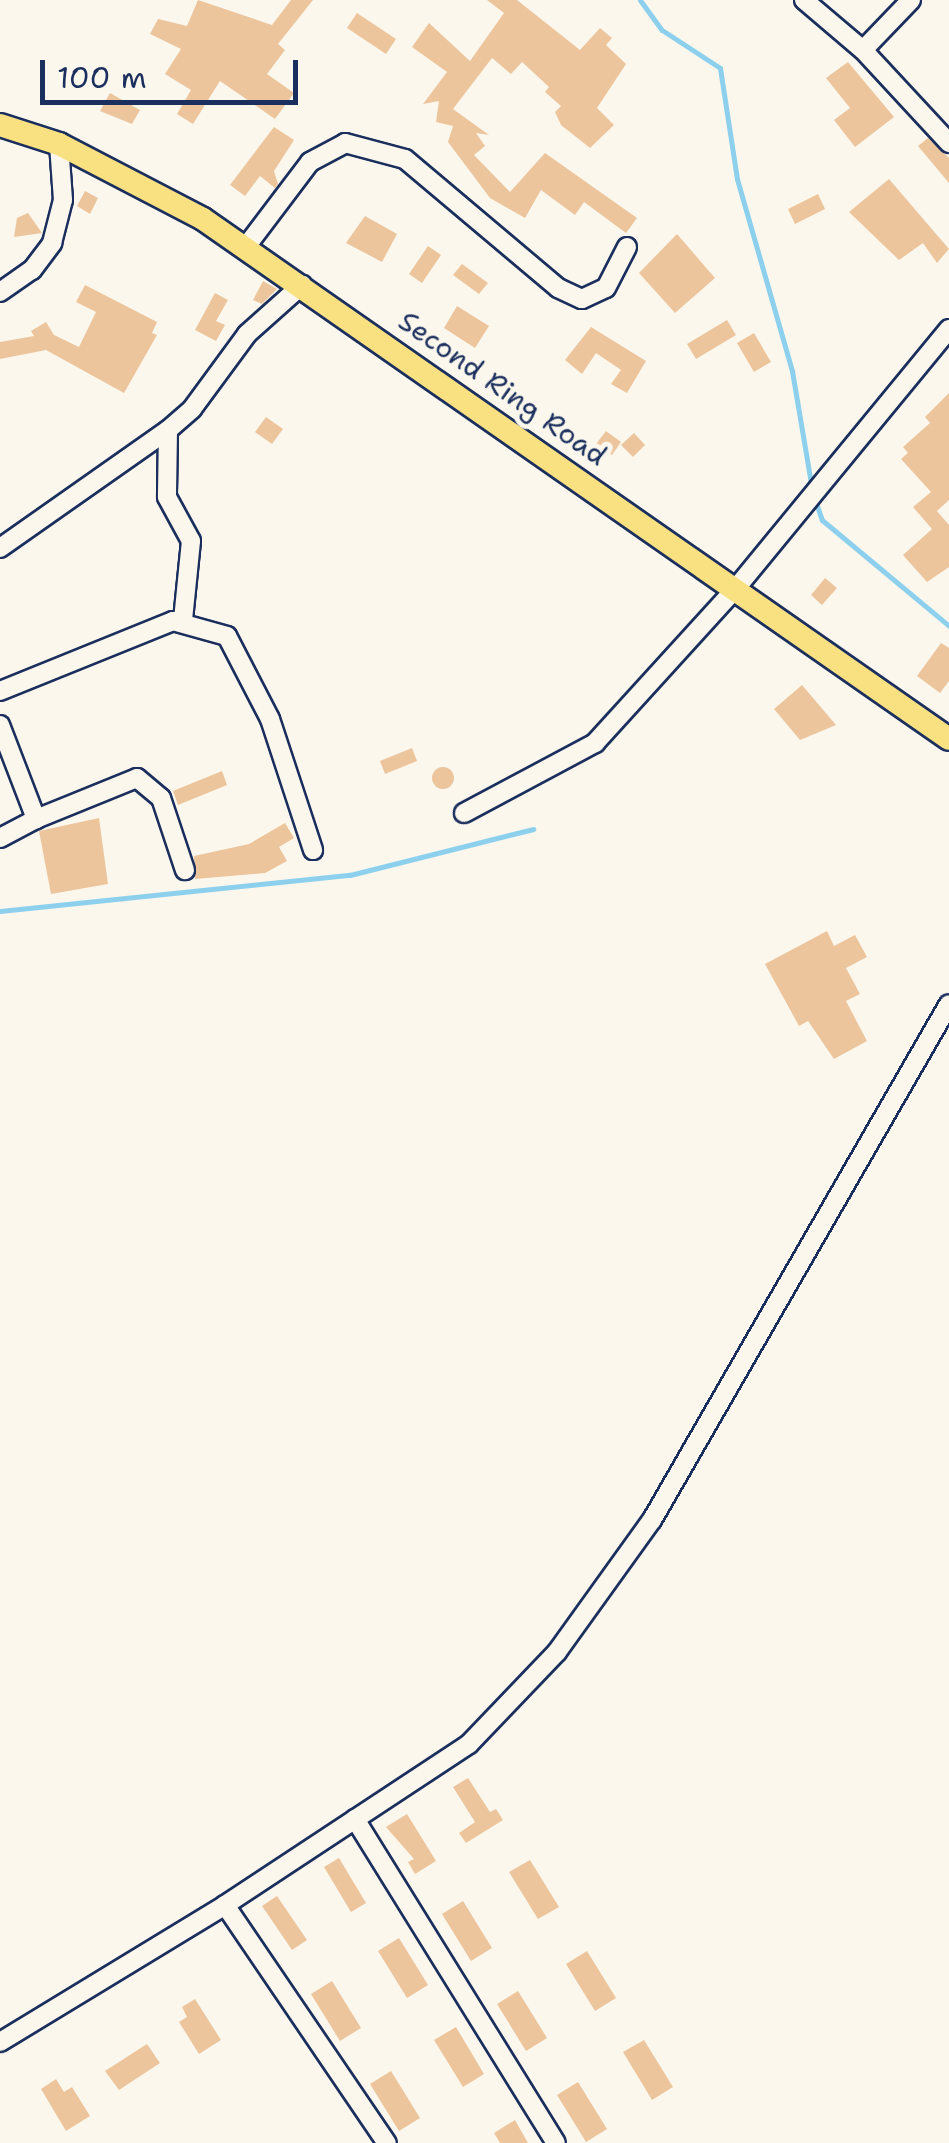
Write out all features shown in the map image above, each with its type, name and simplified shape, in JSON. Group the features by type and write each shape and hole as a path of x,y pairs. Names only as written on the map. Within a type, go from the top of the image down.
{"main road":[{"name":"Second Ring Road","path":"0,124 59,144 151,187 302,284 949,740"}],"street":[{"path":"804,0 863,50 949,144"},
{"path":"863,50 912,0"},
{"path":"245,248 310,162 346,143 405,159 558,288 582,299 606,288 627,247"},
{"path":"0,292 32,270 52,243 62,200 59,144"},
{"path":"0,548 168,430 192,409 254,326 302,284"},
{"path":"464,813 595,743 736,588 800,503 949,330"},
{"path":"168,430 167,498 191,541 184,620"},
{"path":"0,691 184,620 227,636 238,650 270,719 313,850"},
{"path":"0,725 36,819"},
{"path":"0,838 137,778 162,798 185,870"},
{"path":"0,2042 225,1906 469,1744 557,1652 610,1582 834,1213 949,1004"},
{"path":"355,1820 556,2143"},
{"path":"225,1906 387,2143"}],"building":[{"path":"198,0 272,25 291,0 313,0 278,44 285,50 267,74 294,93 275,119 220,81 193,124 177,114 191,90 165,74 181,49 150,34 158,19 187,26"},
{"path":"487,0 517,0 580,50 600,28 612,38 606,45 626,64 597,108 614,125 590,148 561,125 555,112 561,106 545,92 549,87 522,62 511,74 492,58 453,109 489,135 476,133 485,146 474,155 510,192 545,153 637,218 626,233 584,202 575,215 541,190 525,218 490,198 448,142 453,126 436,122 439,101 423,104 447,72 412,47 429,23 470,61 504,13"},
{"path":"357,13 396,39 386,54 347,28"},
{"path":"848,62 894,117 855,147 834,120 850,108 826,78"},
{"path":"110,93 140,110 132,124 100,111"},
{"path":"274,127 294,140 274,171 278,184 275,188 260,176 245,196 230,185"},
{"path":"928,138 949,158 949,183 918,146"},
{"path":"889,179 949,249 937,263 923,243 899,260 849,212"},
{"path":"85,191 98,198 90,214 77,206"},
{"path":"818,194 825,209 795,224 788,209"},
{"path":"28,213 42,233 14,237 17,218"},
{"path":"365,216 397,234 382,262 346,243"},
{"path":"677,234 715,278 675,313 639,273"},
{"path":"428,246 441,255 422,283 409,274"},
{"path":"462,264 488,283 479,294 453,275"},
{"path":"263,281 277,289 262,304 253,300"},
{"path":"85,285 157,322 152,333 157,335 124,393 46,350 0,359 0,342 34,336 31,331 46,322 54,335 79,347 96,312 76,302"},
{"path":"215,293 228,300 216,321 225,325 216,341 195,330"},
{"path":"457,306 489,326 475,348 444,328"},
{"path":"727,320 736,335 696,359 687,344"},
{"path":"591,327 646,361 627,393 611,384 621,370 596,353 582,374 565,360"},
{"path":"754,333 771,362 754,372 737,343"},
{"path":"949,393 949,500 937,511 949,525 949,567 927,582 903,555 932,529 913,507 931,492 901,459 908,453 903,447 930,423 925,417"},
{"path":"266,417 283,429 272,444 255,432"},
{"path":"606,431 621,442 612,455 596,444"},
{"path":"634,433 645,445 633,457 621,445"},
{"path":"825,578 837,588 822,605 811,595"},
{"path":"941,643 949,648 949,681 940,693 917,676"},
{"path":"802,685 836,725 800,740 774,709"},
{"path":"412,748 417,761 385,774 380,761"},
{"path":"443,767 451,770 451,786 443,789 435,786 432,778 435,770"},
{"path":"222,771 227,785 178,805 173,791"},
{"path":"99,818 108,884 51,894 39,831"},
{"path":"285,823 294,838 279,847 287,861 265,873 195,879 194,856 249,844"},
{"path":"827,931 834,946 855,935 867,957 846,968 860,994 846,1001 867,1041 834,1059 808,1021 799,1026 765,964"},
{"path":"468,1778 490,1812 496,1809 503,1820 466,1843 459,1833 475,1822 453,1787"},
{"path":"407,1814 436,1861 415,1874 408,1862 414,1859 386,1827"},
{"path":"339,1858 366,1903 351,1912 324,1867"},
{"path":"530,1860 559,1907 538,1919 509,1872"},
{"path":"277,1896 307,1940 292,1950 262,1906"},
{"path":"463,1901 492,1948 471,1961 442,1914"},
{"path":"399,1938 428,1985 407,1998 378,1951"},
{"path":"587,1951 616,1998 595,2011 566,1964"},
{"path":"332,1981 361,2028 340,2041 311,1994"},
{"path":"518,1991 547,2038 526,2051 497,2004"},
{"path":"195,1999 221,2040 199,2054 179,2022 187,2017 182,2007"},
{"path":"456,2027 484,2074 463,2087 434,2040"},
{"path":"644,2040 673,2087 652,2100 623,2052"},
{"path":"147,2044 160,2063 119,2090 105,2071"},
{"path":"391,2071 420,2118 399,2131 370,2084"},
{"path":"56,2079 64,2092 72,2087 90,2116 66,2131 41,2089"},
{"path":"578,2082 607,2129 586,2142 557,2095"},
{"path":"515,2120 528,2143 500,2143 494,2133"}],"waterway":[{"path":"640,0 662,30 720,68 737,179 792,371 812,489"},
{"path":"815,500 822,520 949,626"},
{"path":"0,911 350,875 533,829"}]}
